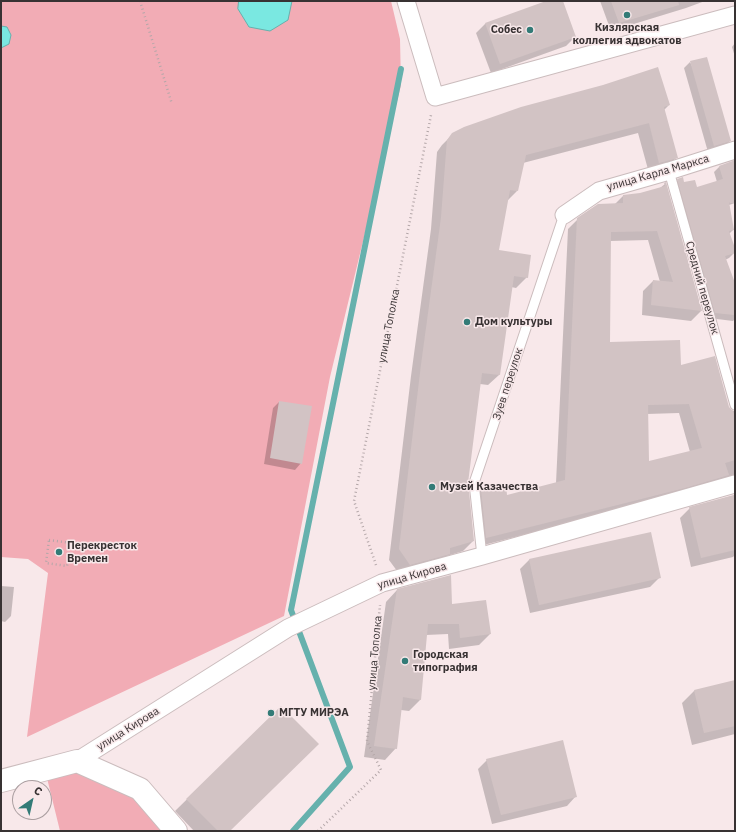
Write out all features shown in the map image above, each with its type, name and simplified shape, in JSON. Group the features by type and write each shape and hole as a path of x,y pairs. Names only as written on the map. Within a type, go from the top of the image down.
{"street":[{"path":"406,1 435,97 735,15"},
{"name":"улица Карла Маркса","path":"564,214 599,191 735,150"},
{"name":"улица Кирова","path":"77,761 288,628 382,583 735,484"},
{"path":"1,781 77,761 140,789 176,831"}],"lane":[{"name":"Средний переулок","path":"669,171 735,405"},
{"name":"Зуев переулок","path":"482,556 474,483 564,214"}],"path":[{"path":"140,1 172,104"},
{"name":"улица Тополка","path":"318,831 381,770 367,741 382,583 354,502 435,97"},
{"path":"49,540 71,543 67,566 46,563 49,540"}],"shaded area":[{"path":"1,1 391,1 400,39 401,85 330,377 284,616 27,737 48,573 28,559 1,557"},
{"path":"79,767 136,791 177,831 60,831 52,798 52,780 47,780 46,774"}],"water":[{"path":"239,1 292,1 288,20 270,31 249,27 238,9"},
{"path":"1,26 7,27 11,35 9,44 1,48"}],"building":[{"name":"Собес","path":"546,1 563,1 576,37 500,64 485,23"},
{"path":"611,1 678,1 679,5 619,23"},
{"path":"707,57 731,141 714,146 690,61"},
{"path":"658,67 670,105 664,107 678,158 659,163 649,123 526,155 518,191 510,190 499,250 531,255 528,278 514,276 500,375 482,373 468,483 474,541 450,548 450,554 410,565 399,549 421,365 441,218 447,140 452,133 464,127 521,107 603,85"},
{"path":"735,160 735,203 729,202 734,230 729,231 735,248 735,253 725,256 735,283 735,315 715,313 677,179 683,177 684,182 695,180 697,187 723,179 719,166"},
{"path":"666,182 702,311 651,305 653,280 673,282 657,231 611,232 610,342 680,340 681,365 715,356 729,407 733,411 735,418 735,460 725,463 729,475 685,488 486,538 481,489 506,485 507,495 565,480 577,218 598,204 623,203 623,195 640,193 665,186 664,183","holes":["689,404 702,448 649,461 648,405"]},
{"path":"279,401 312,406 302,464 270,458"},
{"path":"734,495 735,550 701,558 689,507"},
{"path":"651,532 661,578 539,605 529,559"},
{"name":"Городская типография","path":"451,575 452,604 486,600 491,634 460,638 459,624 428,624 421,700 403,697 397,749 374,746 397,589"},
{"path":"735,680 735,726 704,733 694,690"},
{"path":"281,706 319,744 230,831 218,831 186,799"},
{"path":"563,740 577,797 501,815 486,759"}],"waterway":[{"path":"293,831 350,767 291,610 401,69"}],"place":[{"name":"Кизлярская коллегия адвокатов","path":"627,15"},
{"name":"Собес","path":"530,30"},
{"name":"Дом культуры","path":"467,322"},
{"name":"Музей Казачества","path":"432,487"},
{"name":"Перекресток Времен","path":"59,552"},
{"name":"Городская типография","path":"405,661"},
{"name":"МГТУ МИРЭА","path":"271,713"}]}
